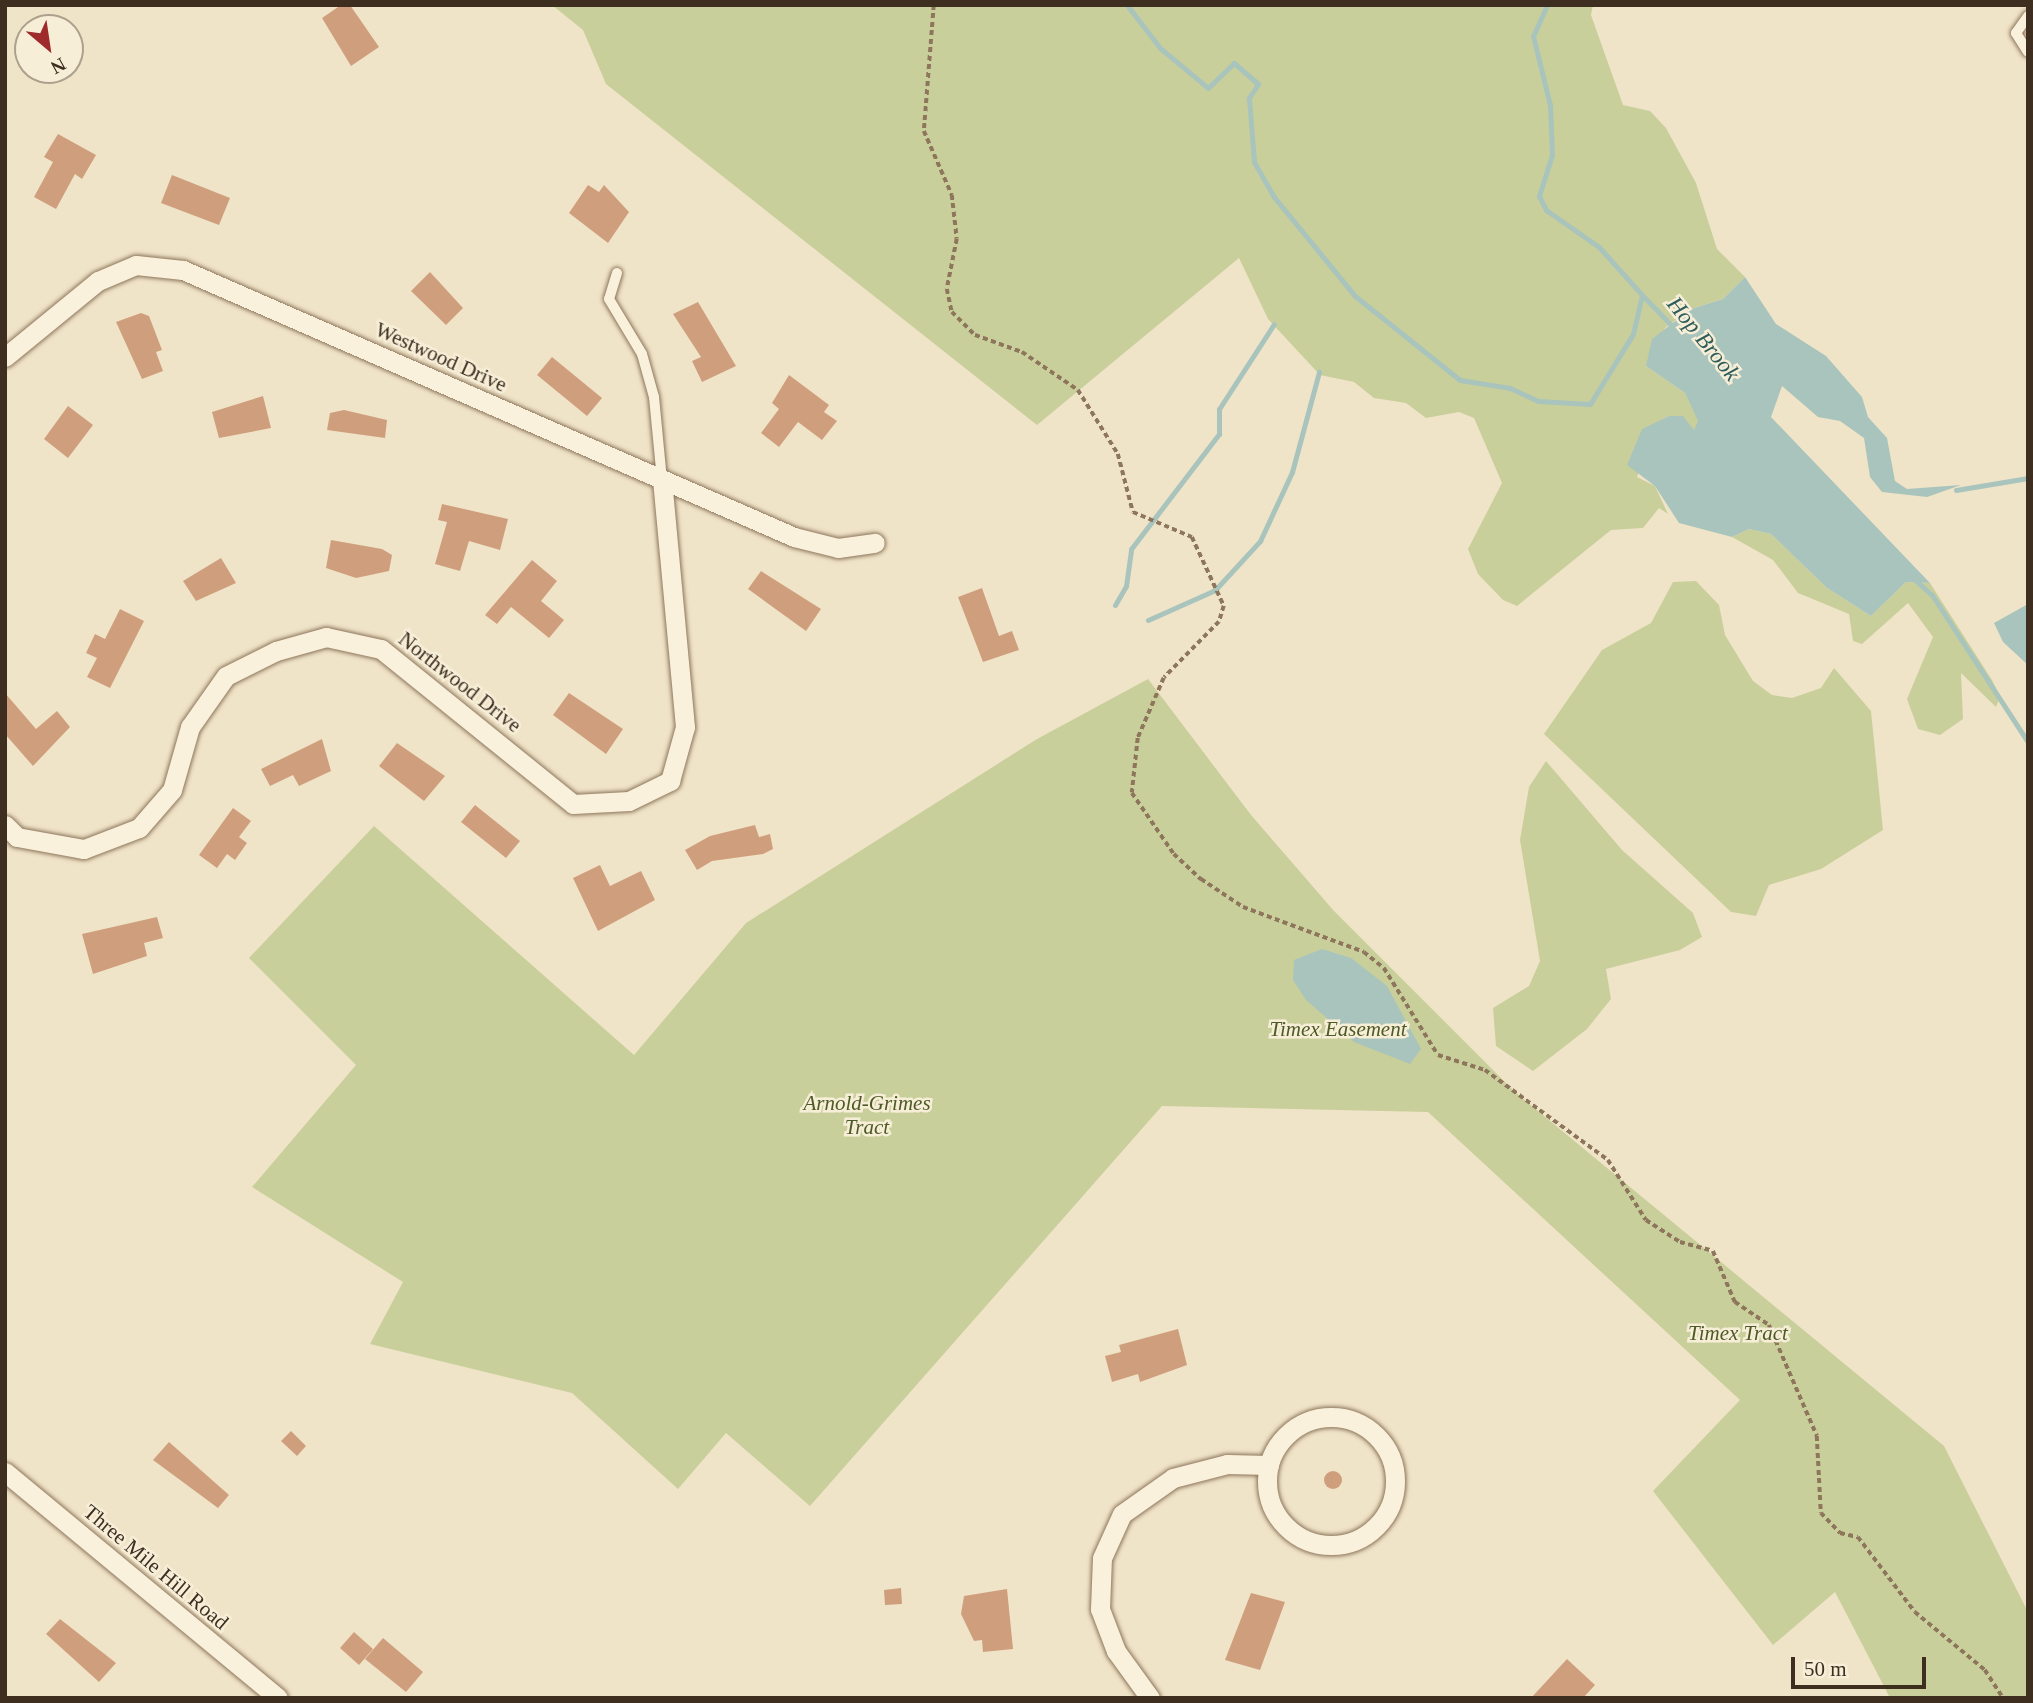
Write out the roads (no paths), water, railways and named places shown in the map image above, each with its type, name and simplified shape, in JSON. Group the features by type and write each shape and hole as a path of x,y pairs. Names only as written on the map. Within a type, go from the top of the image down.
{"street":[{"name":"Westwood Drive","path":"5,356 97,281 136,265 183,271 793,537 838,548 876,543"},
{"name":"Northwood Drive","path":"5,825 18,837 84,849 139,828 172,790 190,727 226,676 276,651 326,637 381,649 573,804 629,801 670,781 685,727 662,481"},
{"path":"1332,1417 1353,1420 1386,1447 1395,1488 1390,1508 1369,1532 1341,1545 1320,1545 1300,1538 1278,1516 1267,1486 1269,1465 1278,1446 1302,1425 1332,1417"},
{"path":"1150,1698 1116,1651 1100,1609 1102,1558 1122,1514 1173,1478 1227,1464 1269,1465"},
{"name":"Three Mile Hill Road","path":"5,1472 278,1698"}],"lane":[{"path":"2028,16 2016,33 2028,52"},
{"path":"617,273 609,299 645,365 662,481"}],"water":[{"path":"1745,277 1776,324 1826,356 1862,397 1868,417 1887,438 1895,481 1907,489 1961,485 1927,497 1882,492 1870,477 1864,438 1840,421 1818,417 1782,386 1771,417 1930,583 1906,582 1871,616 1827,588 1771,534 1749,529 1732,537 1679,523 1655,486 1627,465 1642,429 1669,416 1683,416 1694,430 1698,421 1685,393 1646,366 1652,339 1691,309 1723,299"},
{"path":"2028,604 2028,665 2003,642 1994,623"},
{"path":"1322,949 1351,958 1387,986 1421,1049 1410,1064 1354,1042 1306,1000 1293,980 1294,960"}],"waterway":[{"name":"Hop Brook","path":"1127,5 1160,48 1208,88 1234,63 1258,84 1249,98 1254,162 1274,197 1355,296 1460,380 1510,388 1538,401 1590,404 1633,334 1642,295 1676,330"},
{"path":"1547,5 1533,36 1550,105 1552,155 1539,196 1546,210 1599,247 1642,295"},
{"path":"1115,605 1126,586 1131,549 1219,434 1219,409 1274,324"},
{"path":"1148,620 1215,590 1260,541 1292,472 1319,372"},
{"path":"1956,490 2028,478"},
{"name":"Hop Brook","path":"1914,579 1932,595 2028,742"},
{"name":"Hop Brook","path":"2028,832 2028,866"}],"park label":[{"name":"Timex Easement","path":"1338,1029"},
{"name":"Arnold-Grimes Tract","path":"867,1115"},
{"name":"Timex Tract","path":"1738,1333"}]}
